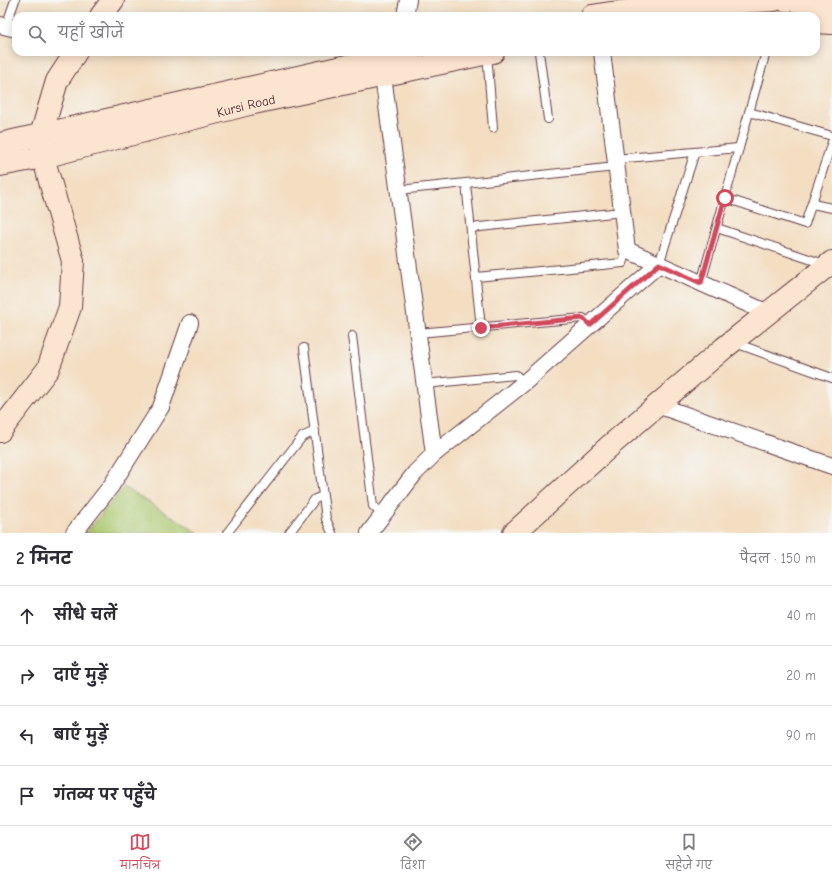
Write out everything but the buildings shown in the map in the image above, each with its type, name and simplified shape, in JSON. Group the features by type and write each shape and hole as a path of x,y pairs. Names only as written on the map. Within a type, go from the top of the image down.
{"main road":[{"path":"104,12 113,0"},
{"path":"597,12 620,12 697,2 774,0"},
{"path":"796,0 832,3"},
{"path":"820,22 832,23"},
{"path":"0,430 48,368 70,307 73,261 43,156 41,135 57,81 73,56"},
{"name":"Kursi Road","path":"0,144 388,56"},
{"name":"Kursi Road","path":"0,165 43,156 249,104 476,56"},
{"path":"514,533 657,405 732,341 829,263"}],"street":[{"path":"406,12 408,0"},
{"path":"603,56 627,250 768,313"},
{"path":"383,76 434,454"},
{"path":"369,533 415,473 434,454 524,383 659,264"},
{"path":"74,533 111,486 161,407 190,323"},
{"path":"657,405 832,466"}],"lane":[{"path":"7,27 15,0"},
{"path":"490,56 492,128"},
{"path":"540,56 548,118"},
{"path":"701,283 765,56"},
{"path":"749,112 832,136"},
{"path":"725,198 805,224 832,142"},
{"path":"398,190 466,183 695,152 739,148"},
{"path":"659,264 695,152"},
{"path":"466,183 481,328"},
{"path":"812,204 832,208"},
{"path":"471,228 622,212"},
{"path":"717,228 829,263"},
{"path":"476,277 623,263 627,250"},
{"path":"418,334 583,318 590,325"},
{"path":"352,336 373,506 382,515"},
{"path":"732,341 832,378"},
{"path":"304,348 326,519 332,533"},
{"path":"425,384 516,375 524,383"},
{"path":"227,533 302,437 315,431"},
{"path":"289,533 315,499 323,496"}],"green space":[{"path":"124,487 199,533 86,533"}],"route":[{"path":"481,328 583,318 590,325 659,264 701,283 725,198"}]}
